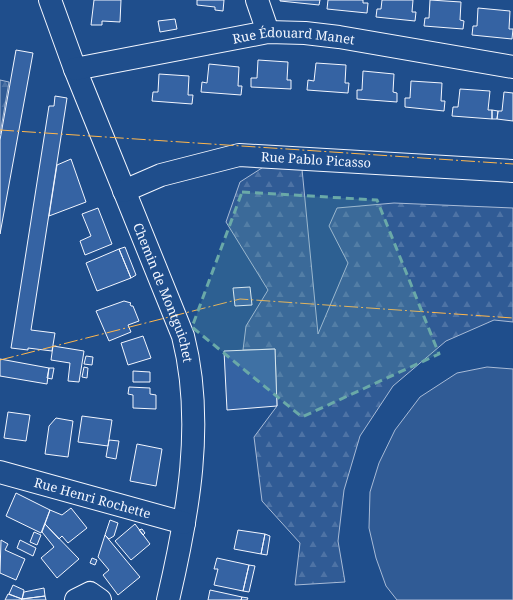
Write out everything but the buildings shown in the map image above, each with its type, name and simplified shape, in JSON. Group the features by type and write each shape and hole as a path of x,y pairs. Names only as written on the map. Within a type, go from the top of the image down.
{"street":[{"name":"Chemin de Montguichet","path":"50,0 75,69 183,336 189,359 193,413 192,448 184,523 168,600"},
{"path":"257,0 268,32"},
{"name":"Rue Édouard Manet","path":"75,69 268,32 305,33 339,37 513,67"},
{"name":"Rue Pablo Picasso","path":"124,191 161,175 239,156 513,171"},
{"name":"Rue Henri Rochette","path":"1,477 184,523"},
{"path":"76,600 90,593 100,600"}],"highlighted area":[{"path":"242,192 377,200 439,354 302,417 192,327"}],"green space":[{"path":"0,80 9,82 0,134"},
{"path":"265,166 302,169 318,334 348,263 329,226 337,208 394,203 513,208 513,322 494,320 446,341 393,386 360,436 344,490 338,541 345,582 295,585 300,543 262,501 254,437 277,406 275,349 243,350 246,326 268,290 226,222 240,182"}],"shaded area":[{"path":"487,367 513,369 513,600 397,600 386,586 376,558 369,528 370,492 379,463 395,430 420,397 457,373"}],"power":[{"path":"0,130 513,164"},
{"path":"0,360 240,299 513,318"}]}
